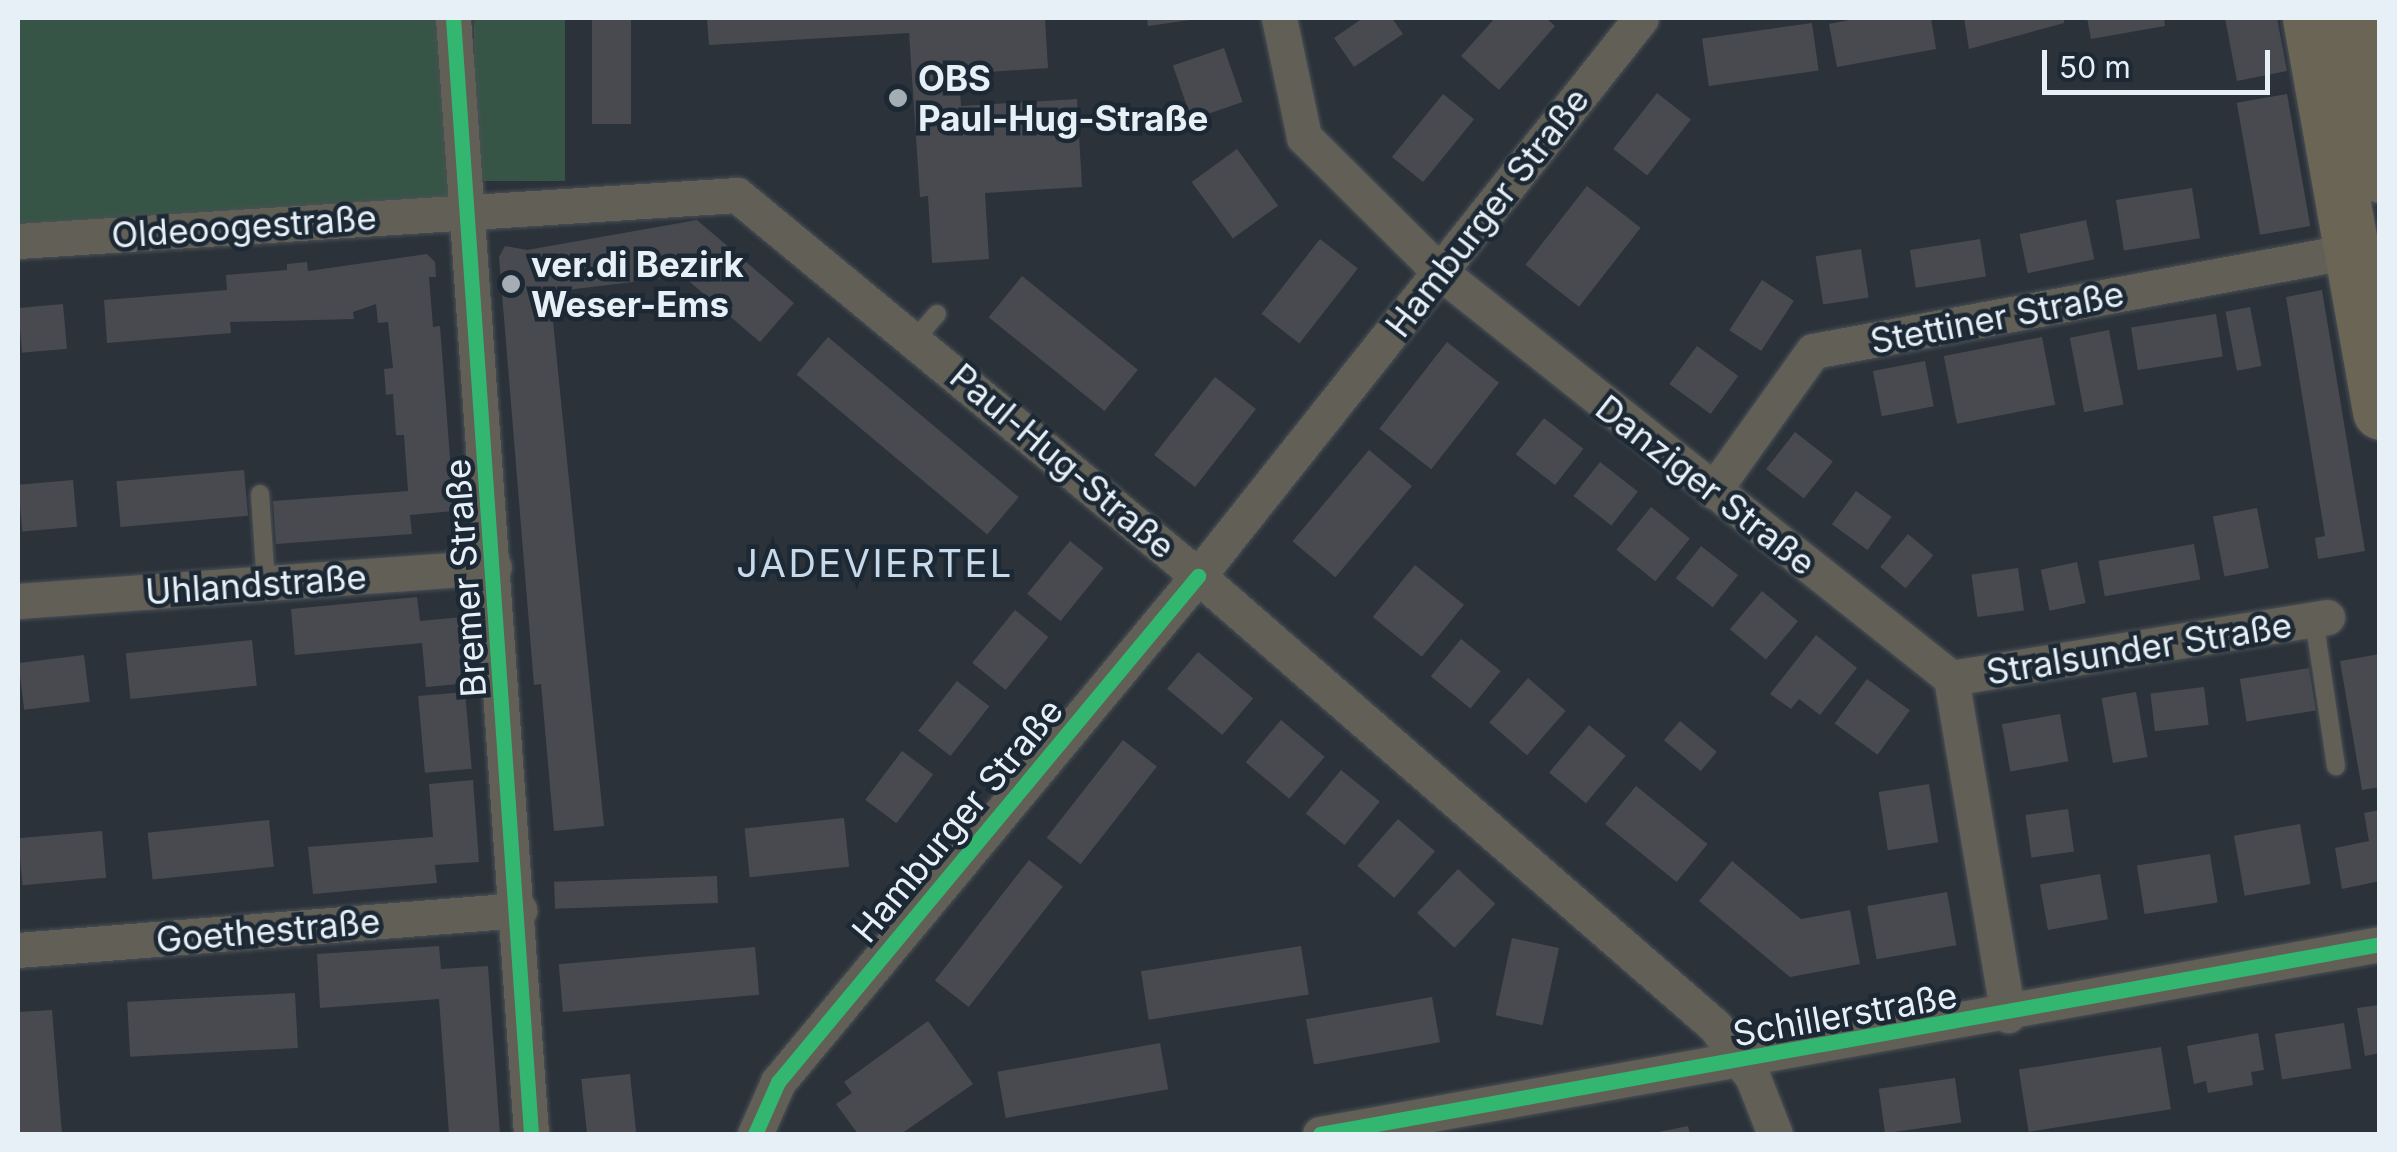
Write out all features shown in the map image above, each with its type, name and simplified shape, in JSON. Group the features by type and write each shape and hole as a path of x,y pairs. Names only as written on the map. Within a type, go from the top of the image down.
{"main road":[{"path":"2310,18 2380,412"},
{"path":"2354,18 2380,175"}],"street":[{"name":"Bremer Straße","path":"454,18 518,910 530,1134"},
{"name":"Danziger Straße","path":"1279,18 1304,137 1440,272 1951,678"},
{"name":"Hamburger Straße","path":"763,1125 778,1082 1198,576 1641,18"},
{"name":"Paul-Hug-Straße","path":"470,213 737,195 926,326 1198,576 1715,1026 1743,1063 1775,1134"},
{"name":"Oldeoogestraße","path":"18,241 470,213"},
{"name":"Stettiner Straße","path":"1713,491 1813,351 2351,251"},
{"name":"Uhlandstraße","path":"18,601 494,567"},
{"name":"Stralsunder Straße","path":"1951,678 2321,618"},
{"path":"1951,678 2008,1015"},
{"name":"Goethestraße","path":"18,950 518,910"},
{"name":"Schillerstraße","path":"1320,1134 1743,1063 2380,944"}],"lane":[{"path":"260,494 266,584"},
{"path":"2321,618 2336,766"}],"green space":[{"path":"18,18 436,18 450,216 18,241"},
{"path":"474,18 565,18 565,181 474,181"}],"building":[{"path":"592,18 631,18 631,124 592,124"},
{"path":"707,18 1045,18 1048,68 959,74 961,106 1077,99 1082,187 985,193 989,259 932,263 928,196 920,197 909,33 709,45"},
{"path":"1147,18 1190,18 1190,20 1148,26"},
{"path":"1363,18 1392,18 1403,34 1354,67 1334,38"},
{"path":"1495,18 1546,18 1555,26 1499,90 1461,56"},
{"path":"1859,18 1931,18 1936,49 1837,67 1829,24"},
{"path":"1964,18 2064,18 2064,23 1969,49"},
{"path":"2087,18 2164,18 2165,26 2091,39"},
{"path":"2225,18 2277,18 2287,71 2237,81"},
{"path":"1812,23 1819,71 1709,86 1702,38"},
{"path":"1224,48 1243,102 1191,119 1173,66"},
{"path":"1657,93 1691,119 1647,175 1613,149"},
{"path":"1443,94 1474,119 1423,182 1392,157"},
{"path":"2287,94 2310,226 2260,235 2237,103"},
{"path":"1237,149 1278,206 1233,239 1192,182"},
{"path":"1587,186 1641,228 1579,307 1525,265"},
{"path":"2192,188 2200,238 2124,250 2116,200"},
{"path":"697,220 794,303 760,342 683,276 550,292 604,826 554,831 541,684 534,685 499,257 505,246 527,250"},
{"path":"2086,220 2094,259 2028,273 2019,234"},
{"path":"1320,239 1358,269 1299,343 1262,314"},
{"path":"1980,239 1986,277 1916,288 1910,250"},
{"path":"1861,249 1869,297 1823,305 1816,256"},
{"path":"427,254 435,262 436,277 429,277 433,327 440,326 454,511 410,515 412,534 276,544 273,501 408,491 404,435 396,435 393,394 386,395 384,369 393,368 388,322 378,323 376,304 353,312 354,319 230,322 231,333 107,343 104,300 227,290 226,275 287,270 287,264 307,262 308,271"},
{"path":"1022,276 1138,370 1104,411 989,317"},
{"path":"1762,280 1794,301 1761,351 1729,330"},
{"path":"2322,290 2365,551 2318,559 2315,538 2325,536 2286,297"},
{"path":"63,304 67,349 22,353 18,308"},
{"path":"2250,307 2261,366 2237,371 2225,312"},
{"path":"2216,314 2223,356 2138,370 2131,327"},
{"path":"2109,330 2124,405 2084,412 2070,338"},
{"path":"828,337 1019,497 987,535 797,375"},
{"path":"2042,337 2055,405 1957,424 1944,356"},
{"path":"1447,342 1499,383 1431,469 1379,429"},
{"path":"1697,346 1738,376 1711,414 1669,384"},
{"path":"1925,361 1934,406 1882,416 1873,371"},
{"path":"1215,377 1256,409 1195,487 1154,455"},
{"path":"1544,418 1583,449 1555,485 1516,454"},
{"path":"1795,432 1833,462 1804,499 1766,469"},
{"path":"1369,450 1412,486 1335,577 1293,541"},
{"path":"1600,462 1638,492 1611,525 1574,496"},
{"path":"244,470 248,516 120,527 116,481"},
{"path":"73,480 77,527 22,532 18,485"},
{"path":"1856,491 1892,517 1867,550 1832,524"},
{"path":"1651,507 1690,538 1655,581 1616,550"},
{"path":"2257,508 2269,568 2224,576 2213,517"},
{"path":"1908,534 1933,555 1906,588 1880,567"},
{"path":"1070,541 1103,568 1061,621 1027,594"},
{"path":"2194,544 2200,579 2105,596 2098,561"},
{"path":"1701,546 1738,575 1713,607 1676,578"},
{"path":"2077,562 2086,603 2050,611 2041,570"},
{"path":"1415,565 1464,605 1422,657 1373,617"},
{"path":"2018,568 2024,611 1977,617 1971,575"},
{"path":"1762,591 1798,621 1766,660 1730,629"},
{"path":"417,597 420,621 462,617 469,683 426,687 422,643 295,655 291,609"},
{"path":"1015,610 1048,637 1006,690 972,663"},
{"path":"1816,635 1857,668 1820,715 1799,699 1791,709 1770,694"},
{"path":"1461,639 1501,671 1470,708 1431,676"},
{"path":"252,640 257,686 131,699 126,653"},
{"path":"1198,652 1253,698 1222,735 1167,689"},
{"path":"2380,654 2380,787 2362,790 2340,661"},
{"path":"84,655 90,702 24,710 18,663"},
{"path":"2309,668 2316,710 2247,721 2240,679"},
{"path":"1528,678 1566,711 1527,755 1489,723"},
{"path":"1867,679 1910,710 1878,755 1835,723"},
{"path":"957,681 989,706 951,756 918,731"},
{"path":"2204,687 2209,725 2155,731 2150,694"},
{"path":"465,692 472,769 425,773 418,696"},
{"path":"2136,692 2147,757 2113,763 2102,698"},
{"path":"2060,714 2068,761 2010,772 2002,724"},
{"path":"1281,720 1325,757 1289,799 1246,762"},
{"path":"1680,721 1717,752 1701,771 1664,740"},
{"path":"1589,725 1626,756 1586,803 1549,772"},
{"path":"1123,740 1157,766 1081,864 1047,838"},
{"path":"902,751 933,774 896,823 865,800"},
{"path":"1341,770 1380,801 1345,845 1306,814"},
{"path":"473,780 479,862 435,865 437,883 313,894 308,847 433,837 429,784"},
{"path":"1929,784 1938,842 1888,850 1879,792"},
{"path":"1636,786 1707,844 1677,882 1605,824"},
{"path":"2068,809 2074,852 2031,858 2025,815"},
{"path":"2380,810 2380,881 2342,889 2335,848 2369,841 2364,813"},
{"path":"844,818 849,867 750,877 745,828"},
{"path":"1398,819 1435,851 1394,898 1357,866"},
{"path":"269,820 274,867 153,879 148,833"},
{"path":"2300,824 2311,884 2245,896 2234,836"},
{"path":"102,831 106,878 22,885 18,838"},
{"path":"2210,854 2218,902 2145,914 2137,866"},
{"path":"1029,860 1063,886 969,1007 935,981"},
{"path":"1732,861 1801,919 1850,910 1860,964 1790,977 1699,901"},
{"path":"1458,869 1495,904 1454,948 1417,913"},
{"path":"2100,874 2108,919 2048,930 2040,885"},
{"path":"717,876 718,903 555,909 554,882"},
{"path":"1947,892 1956,945 1877,959 1867,906"},
{"path":"1512,938 1559,948 1543,1025 1496,1015"},
{"path":"439,946 441,969 488,966 500,1134 449,1134 439,999 320,1008 317,954"},
{"path":"1301,946 1309,994 1149,1020 1141,971"},
{"path":"755,947 759,995 563,1012 559,964"},
{"path":"295,993 298,1048 130,1057 127,1002"},
{"path":"1432,997 1440,1042 1314,1065 1306,1019"},
{"path":"2380,1005 2380,1053 2365,1056 2357,1008"},
{"path":"52,1010 62,1134 18,1134 18,1012"},
{"path":"928,1021 973,1084 901,1134 858,1134 836,1104 852,1093 844,1082"},
{"path":"2344,1023 2351,1068 2282,1079 2275,1034"},
{"path":"2258,1033 2264,1070 2251,1072 2253,1085 2208,1093 2206,1081 2194,1084 2187,1046"},
{"path":"1160,1043 1168,1089 1006,1118 998,1072"},
{"path":"2161,1047 2171,1109 2029,1132 2019,1070"},
{"path":"630,1074 636,1134 587,1134 581,1079"},
{"path":"1955,1078 1961,1123 1885,1133 1879,1089"},
{"path":"1688,1126 1690,1134 1654,1134 1654,1133"}],"cycle path":[{"path":"453,18 531,1134"},
{"path":"755,1134 778,1082 1198,576"},
{"path":"1320,1134 2380,944"}],"place":[{"name":"OBS Paul-Hug-Straße","path":"898,98"},
{"name":"ver.di Bezirk Weser-Ems","path":"511,284"}],"district":[{"name":"JADEVIERTEL","path":"875,564"}]}
